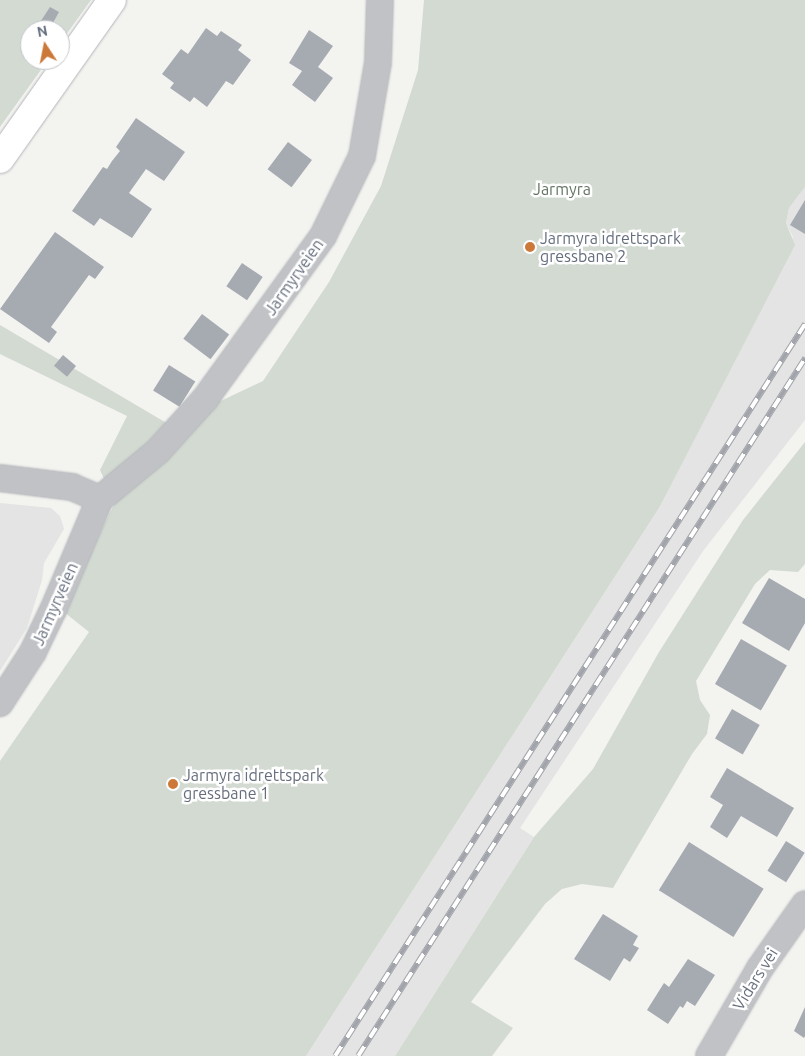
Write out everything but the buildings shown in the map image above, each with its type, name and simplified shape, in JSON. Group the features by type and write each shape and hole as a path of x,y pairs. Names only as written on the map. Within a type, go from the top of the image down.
{"main road":[{"path":"0,159 112,0"}],"street":[{"name":"Jarmyrveien","path":"0,703 33,652 100,499 158,451 205,399 323,236 362,156 378,62 380,0"},
{"path":"0,478 72,487 100,499"},
{"name":"Vidars vei","path":"709,1056 760,968 805,904"}],"shaded area":[{"path":"805,187 805,420 703,551 520,828 534,837 395,1056 306,1056 659,508 793,237 786,223 789,208"},
{"path":"0,503 51,508 60,516 64,529 44,563 42,580 27,628 0,671"}],"green space":[{"path":"0,0 91,0 70,29 70,20 20,20 20,70 41,70 0,127"},
{"name":"Jarmyra","path":"424,0 805,0 805,187 789,208 786,223 795,245 659,508 306,1056 0,1056 0,761 89,632 64,612 64,604 115,503 100,470 127,416 0,354 0,325 170,425 263,381 329,282 381,186 418,70"},
{"path":"805,442 805,564 798,572 770,570 755,584 696,681 700,700 710,715 707,734 692,754 613,888 582,884 562,889 545,904 471,1002 513,1028 492,1056 395,1056 534,837 593,769 659,652 743,520"}],"railway":[{"path":"335,1056 805,324"},
{"path":"358,1056 805,358"}],"place":[{"name":"Jarmyra idrettspark gressbane 2","path":"530,247"},
{"name":"Jarmyra idrettspark gressbane 1","path":"173,784"}]}
